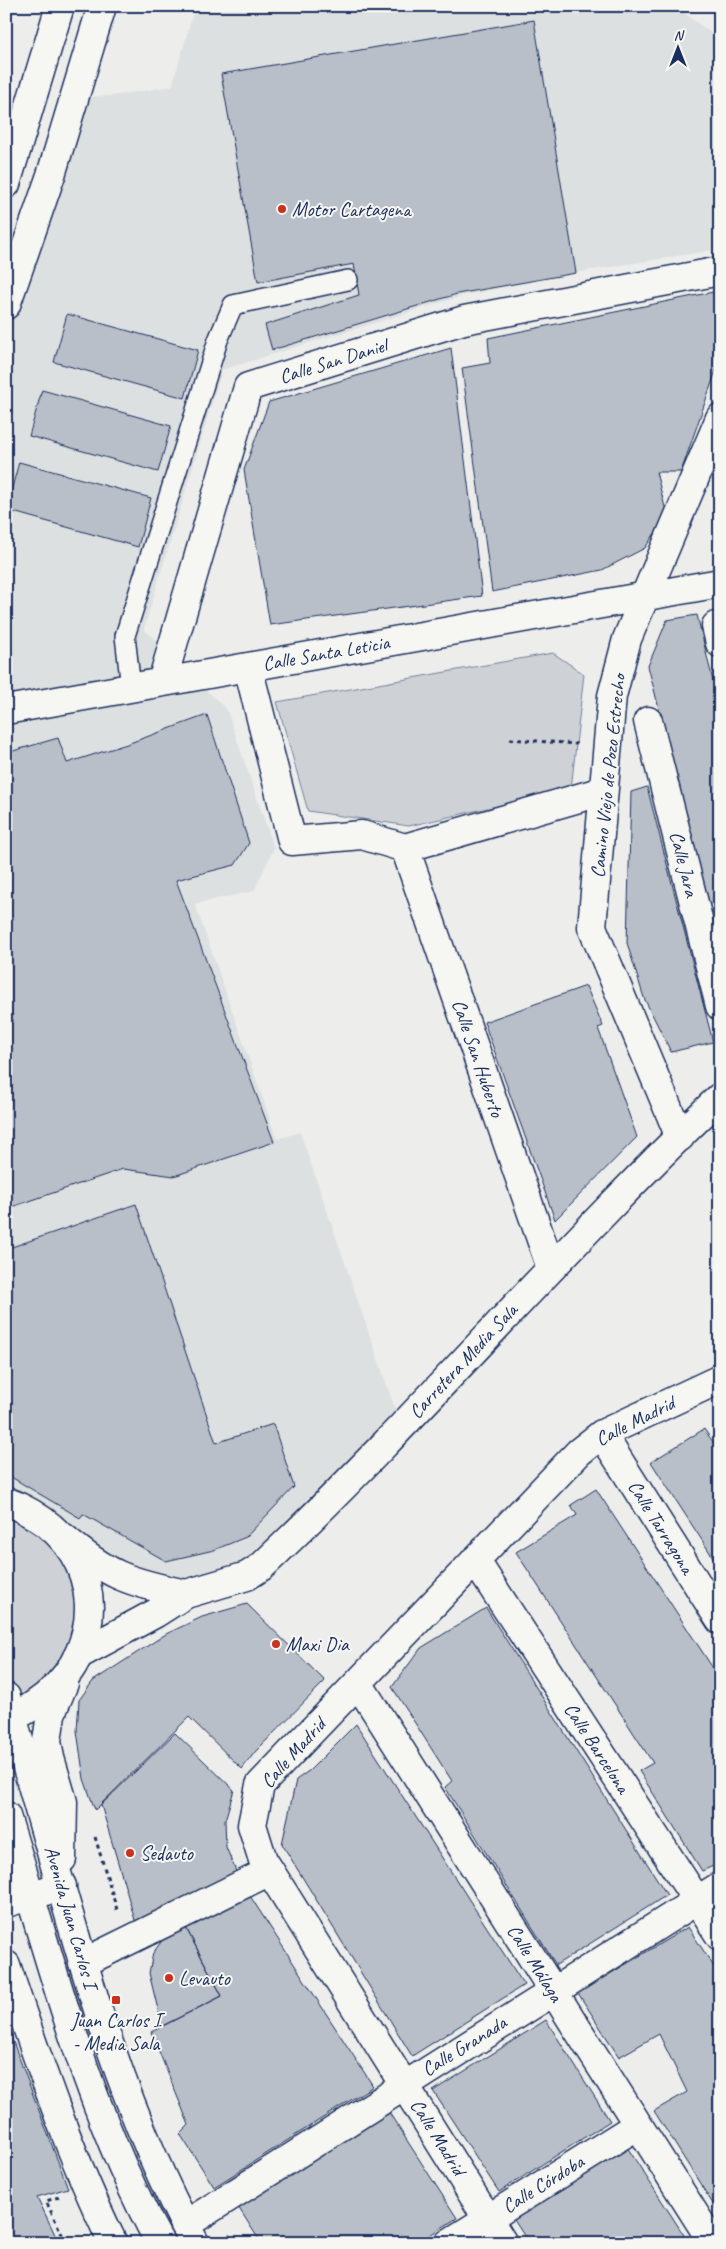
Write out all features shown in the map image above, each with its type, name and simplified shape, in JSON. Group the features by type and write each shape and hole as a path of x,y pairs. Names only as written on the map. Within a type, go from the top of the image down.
{"main road":[{"path":"6,184 60,6"},
{"path":"6,305 44,194 102,6"},
{"name":"Calle San Daniel","path":"162,682 248,387 464,320 720,271"},
{"name":"Camino Viejo de Pozo Estrecho","path":"680,1137 592,927 612,696 627,639 720,418"},
{"name":"Calle Santa Leticia","path":"6,710 720,583"},
{"path":"720,626 716,626 720,643"},
{"path":"248,667 292,841 362,835 405,848 603,791"},
{"name":"Calle Jara","path":"648,721 720,1006"},
{"name":"Calle San Huberto","path":"405,848 551,1268"},
{"name":"Carretera Media Sala","path":"75,1662 186,1594 247,1576 261,1567 336,1494 551,1268 680,1137 716,1108"},
{"name":"Calle Madrid","path":"504,2243 263,1860 252,1826 260,1785 579,1452 602,1434 720,1379"},
{"name":"Calle Tarragona","path":"602,1434 720,1620"},
{"path":"6,1502 39,1518 62,1537 77,1557 86,1585 88,1622 75,1662 54,1702 47,1740 50,1758 63,1802 62,1886 18,1899"},
{"name":"Carretera Media Sala","path":"62,1537 84,1555 117,1576 153,1588 186,1594"},
{"name":"Calle Barcelona","path":"475,1560 720,1936"},
{"path":"8,1711 41,1700 59,1685 75,1662"},
{"name":"Calle Málaga","path":"358,1683 713,2243"},
{"name":"Avenida Juan Carlos I","path":"8,1711 103,2026 138,2123 190,2234"},
{"name":"Avenida Juan Carlos I","path":"6,1816 18,1899 73,2036 116,2152 160,2243"},
{"path":"83,1963 270,1871"},
{"name":"Calle Granada","path":"190,2234 213,2207 696,1899 720,1886"},
{"path":"6,1965 62,2126 113,2243"},
{"name":"Calle Córdoba","path":"449,2243 638,2125"}],"lane":[{"path":"131,688 125,636 218,340 233,305 348,280"}],"path":[{"path":"93,1829 127,1942"},
{"path":"213,2207 233,2243"}],"shaded area":[{"path":"195,6 675,6 720,40 720,249 580,272 462,296 222,370 144,629 227,710 274,848 254,891 195,904 277,1139 300,1132 401,1426 261,1567 170,1590 6,1502 6,305 74,97 111,96 172,86"},
{"path":"553,653 584,674 571,789 409,826 308,811 277,702"},
{"path":"6,1502 53,1528 88,1622 41,1700 6,1697"}],"building":[{"path":"534,20 576,273 457,294 272,350 265,325 359,295 354,264 258,282 221,74"},
{"path":"713,292 720,359 681,472 656,472 667,515 645,548 602,570 492,592 462,368 490,363 488,338"},
{"path":"67,314 198,350 185,398 54,362"},
{"path":"451,348 482,596 270,625 244,470 269,402"},
{"path":"42,390 171,426 158,472 29,436"},
{"path":"19,462 151,498 138,547 6,510"},
{"path":"697,615 720,710 720,946 648,666 667,620"},
{"path":"207,715 249,843 235,865 176,880 274,1142 174,1176 123,1169 6,1209 6,753 58,738 67,763"},
{"path":"647,787 713,1042 671,1052 644,998 627,943 631,792"},
{"path":"586,986 603,1026 598,1028 637,1137 555,1220 484,1022"},
{"path":"136,1204 216,1443 273,1424 294,1487 246,1537 214,1550 166,1561 83,1514 80,1518 6,1474 6,1249"},
{"path":"704,1429 713,1442 720,1438 720,1568 651,1462"},
{"path":"596,1489 720,1679 720,1863 702,1871 639,1771 653,1763 516,1552 577,1515 571,1505"},
{"path":"247,1604 325,1681 255,1752 242,1769 189,1717 95,1810 84,1779 77,1731 79,1700 93,1681 166,1634 202,1617"},
{"path":"486,1608 667,1895 556,1965 445,1787 452,1781 392,1687 421,1648"},
{"path":"356,1724 524,1985 412,2056 282,1844 296,1780 310,1770"},
{"path":"175,1733 234,1790 225,1820 226,1847 238,1876 137,1927 101,1805"},
{"path":"250,1896 373,2086 214,2187 180,2134 189,2125 151,2032 222,1996 186,1928"},
{"path":"688,1927 720,1976 720,2215 654,2111 687,2092 659,2034 619,2057 578,1993"},
{"path":"186,1928 222,1996 162,2026 149,1973 153,1953 163,1939"},
{"path":"546,2020 610,2121 499,2192 433,2091"},
{"path":"6,2023 68,2188 37,2197 59,2243 6,2243"},
{"path":"388,2111 457,2218 417,2243 261,2243 237,2205"},
{"path":"627,2147 689,2243 529,2243 512,2217"}],"place":[{"name":"Motor Cartagena","path":"282,209"},
{"name":"Maxi Dia","path":"276,1644"},
{"name":"Sedauto","path":"130,1853"},
{"name":"Levauto","path":"169,1978"},
{"name":"Juan Carlos I - Media Sala","path":"116,2000"}]}
